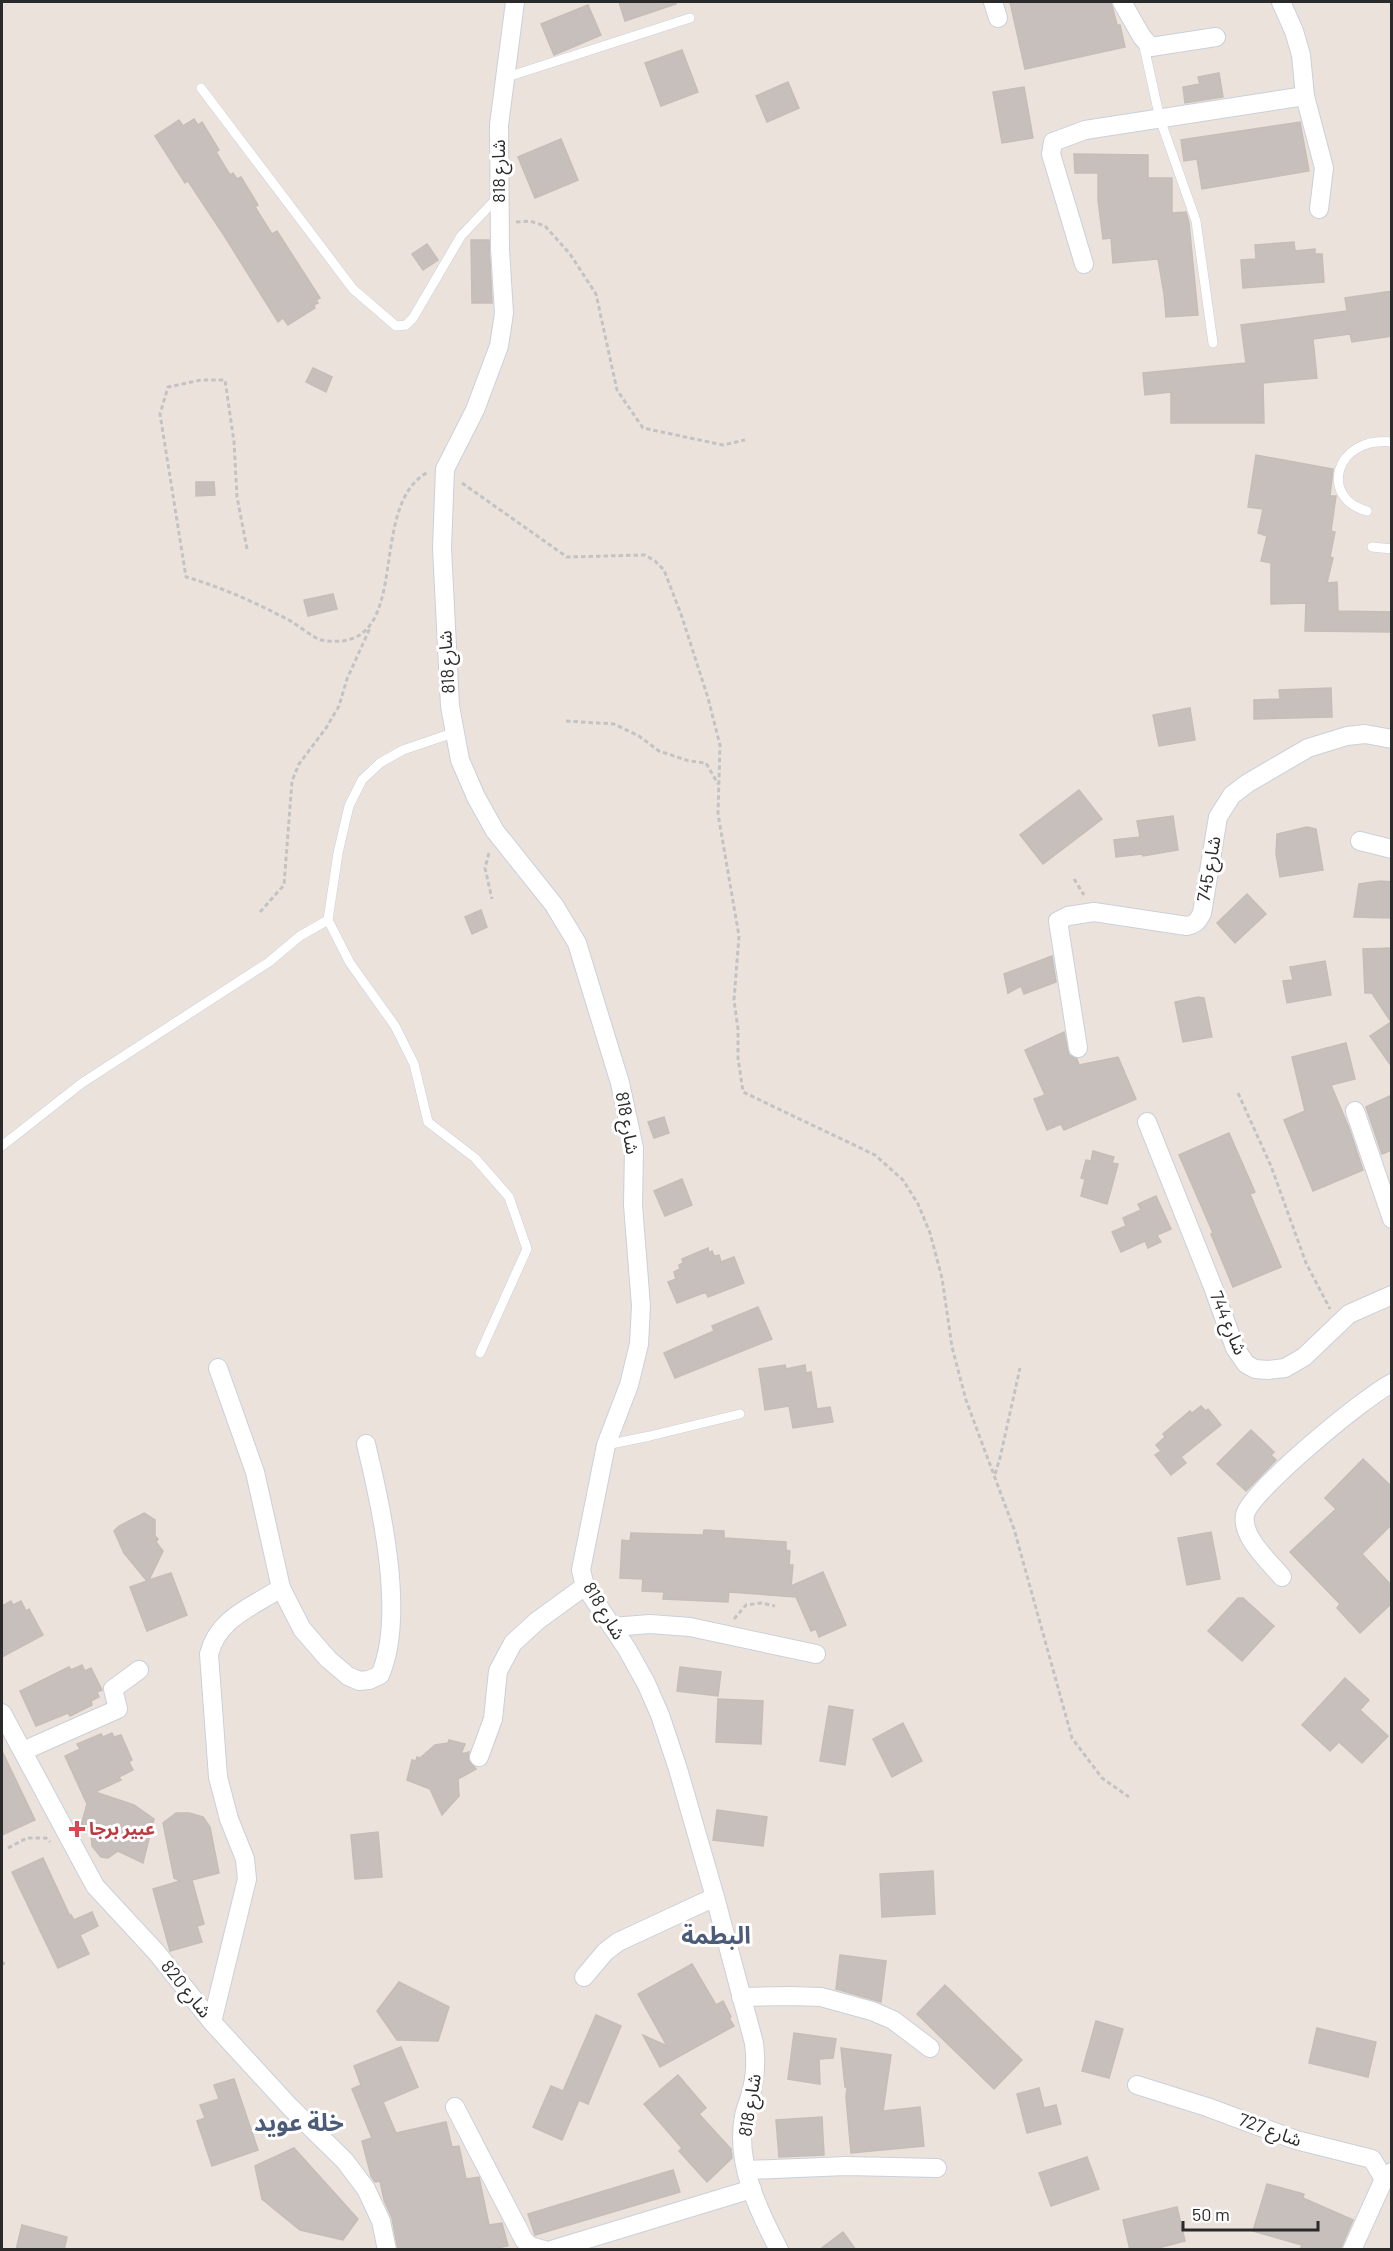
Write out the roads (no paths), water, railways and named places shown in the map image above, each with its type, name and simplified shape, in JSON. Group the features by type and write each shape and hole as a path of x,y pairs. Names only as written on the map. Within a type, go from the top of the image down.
{"street":[{"name":"شارع 818","path":"515,2 499,125 499,195 504,313 499,346 475,410 445,469 442,548 453,733 464,769 495,831 554,905 577,944 620,1083 634,1148 633,1205 641,1306 639,1344 629,1385 606,1445 581,1570 585,1586 646,1683 660,1715 678,1769 754,2043 756,2064 744,2116 742,2140 747,2170 761,2216 779,2250"},
{"path":"1122,2 1142,37 1151,47 1216,37"},
{"path":"1281,2 1291,22 1301,56 1305,96 1324,168 1319,209"},
{"path":"1083,264 1051,154 1053,141 1084,130 1305,96"},
{"name":"شارع 745","path":"1078,1048 1058,921 1068,916 1094,912 1150,922 1193,925 1202,913 1218,817 1232,795 1292,756 1330,740 1365,734 1381,735 1392,739"},
{"path":"1360,841 1392,849"},
{"path":"1355,1112 1392,1219"},
{"name":"شارع 744","path":"1147,1122 1235,1348 1246,1364 1268,1370 1285,1368 1304,1358 1348,1314 1392,1295"},
{"path":"218,1368 255,1472 281,1588 302,1629 328,1659 348,1676 359,1681 380,1675 387,1661 390,1636 390,1592 386,1541 380,1499 366,1444"},
{"path":"1282,1577 1252,1540 1245,1526 1245,1514 1253,1499 1279,1472 1373,1394 1392,1383"},
{"path":"479,1757 493,1719 498,1671 513,1643 537,1621 585,1586"},
{"path":"212,2022 247,1879 245,1859 229,1819 218,1777 209,1654 213,1638 232,1619 244,1609 281,1588"},
{"path":"612,1627 650,1624 680,1626 816,1653"},
{"path":"23,1751 118,1709 113,1689 139,1670"},
{"name":"شارع 820","path":"2,1713 95,1886 157,1953 212,2022 290,2107 345,2161 366,2189 381,2221 387,2250"},
{"path":"584,1977 599,1958 618,1942 715,1898"},
{"path":"741,1997 821,1997 872,2011 893,2020 930,2048"},
{"name":"شارع 727","path":"1137,2085 1207,2107 1296,2140 1372,2160 1388,2176"},
{"path":"455,2107 524,2240 530,2246 544,2250"},
{"path":"747,2170 846,2166 937,2168"},
{"path":"1352,2250 1388,2176"},
{"path":"551,2250 752,2189"}],"lane":[{"path":"507,77 690,18"},
{"path":"1142,37 1160,119 1196,221 1213,342"},
{"path":"201,88 353,289 396,326 406,325 413,318 461,236 499,195"},
{"path":"1368,511 1359,509 1344,494 1338,474 1340,465 1351,451 1360,446 1375,442 1392,442"},
{"path":"1372,547 1392,549"},
{"path":"453,733 403,750 380,763 362,780 349,806 327,920 350,963 395,1026 414,1064 428,1122 475,1158 509,1197 519,1224 527,1249 480,1353"},
{"path":"2,1146 82,1083 269,962 300,936 327,920"},
{"path":"606,1445 740,1414"}],"place":[{"name":"عبير برجا","path":"77,1829"}],"district":[{"name":"البطمة","path":"716,1936"},
{"name":"خلة عويد","path":"299,2123"}]}
